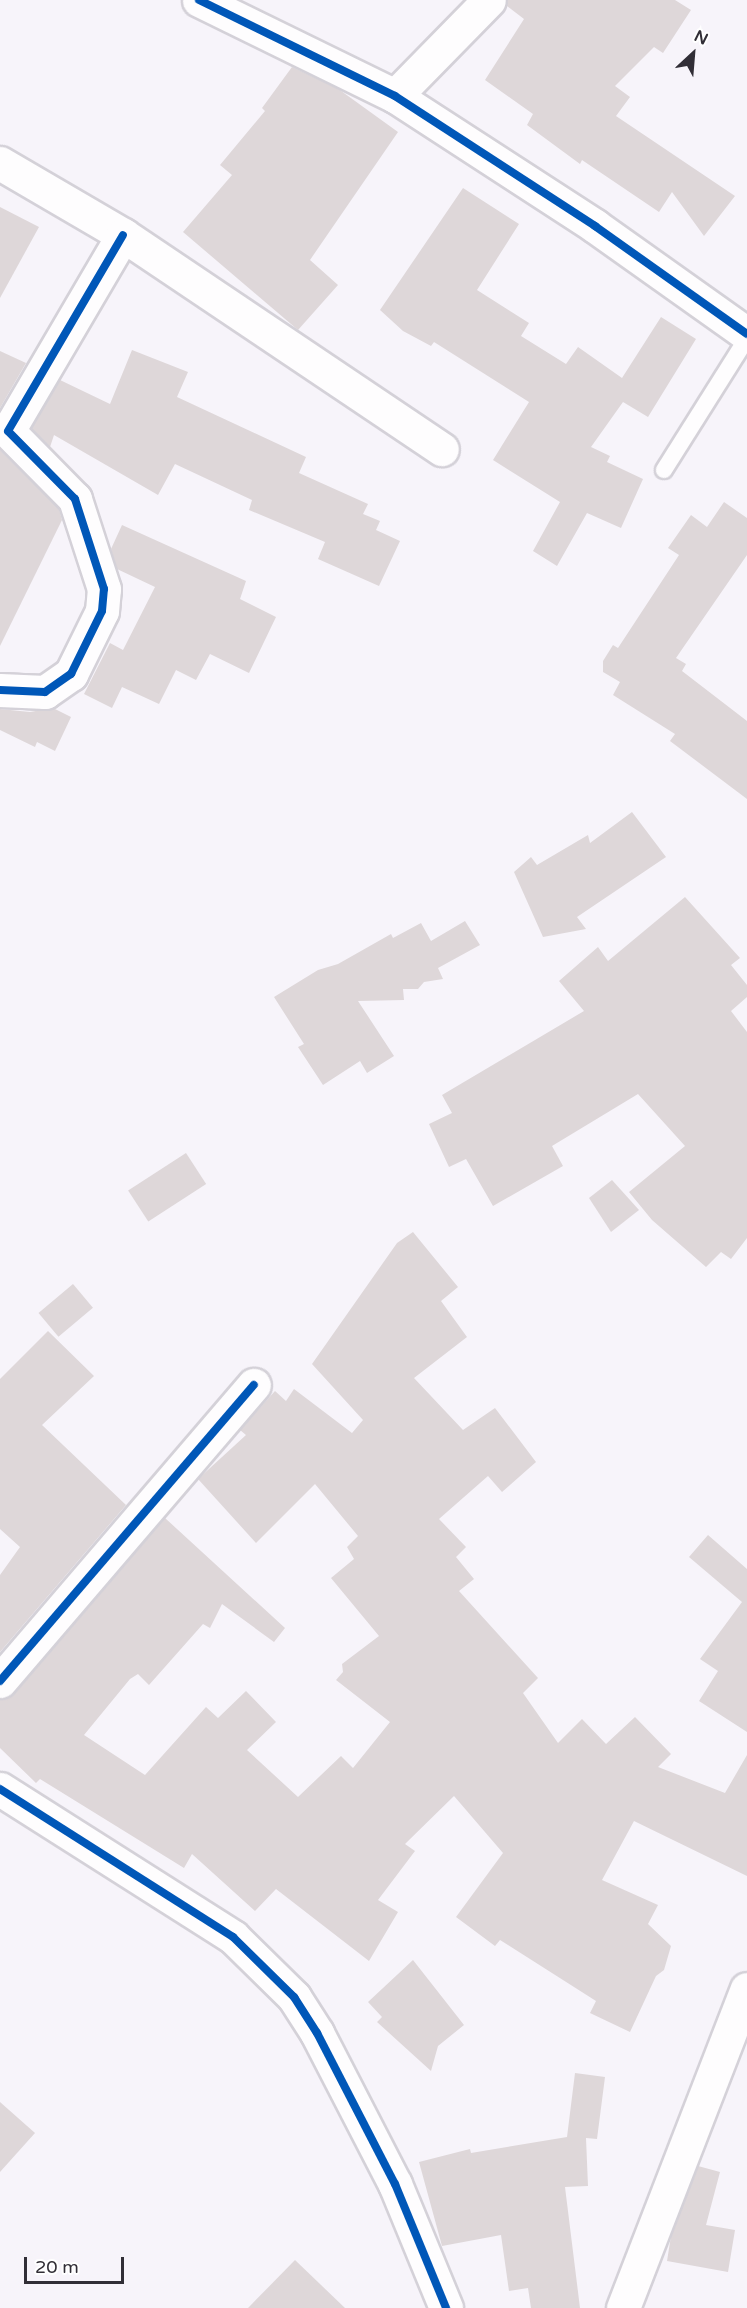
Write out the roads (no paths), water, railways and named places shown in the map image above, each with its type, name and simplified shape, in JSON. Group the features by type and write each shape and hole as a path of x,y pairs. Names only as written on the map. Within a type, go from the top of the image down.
{"street":[{"path":"199,0 395,96 595,226 747,334"},
{"path":"395,96 489,0"},
{"path":"0,163 123,235 442,449"},
{"path":"0,690 45,692 71,674 102,611 104,589 75,499 8,431 123,235"},
{"path":"0,1681 254,1385"},
{"path":"0,1789 233,1937 280,1981 317,2033 380,2153 446,2308"},
{"path":"623,2308 747,1989"}],"lane":[{"path":"664,470 747,338"}]}
